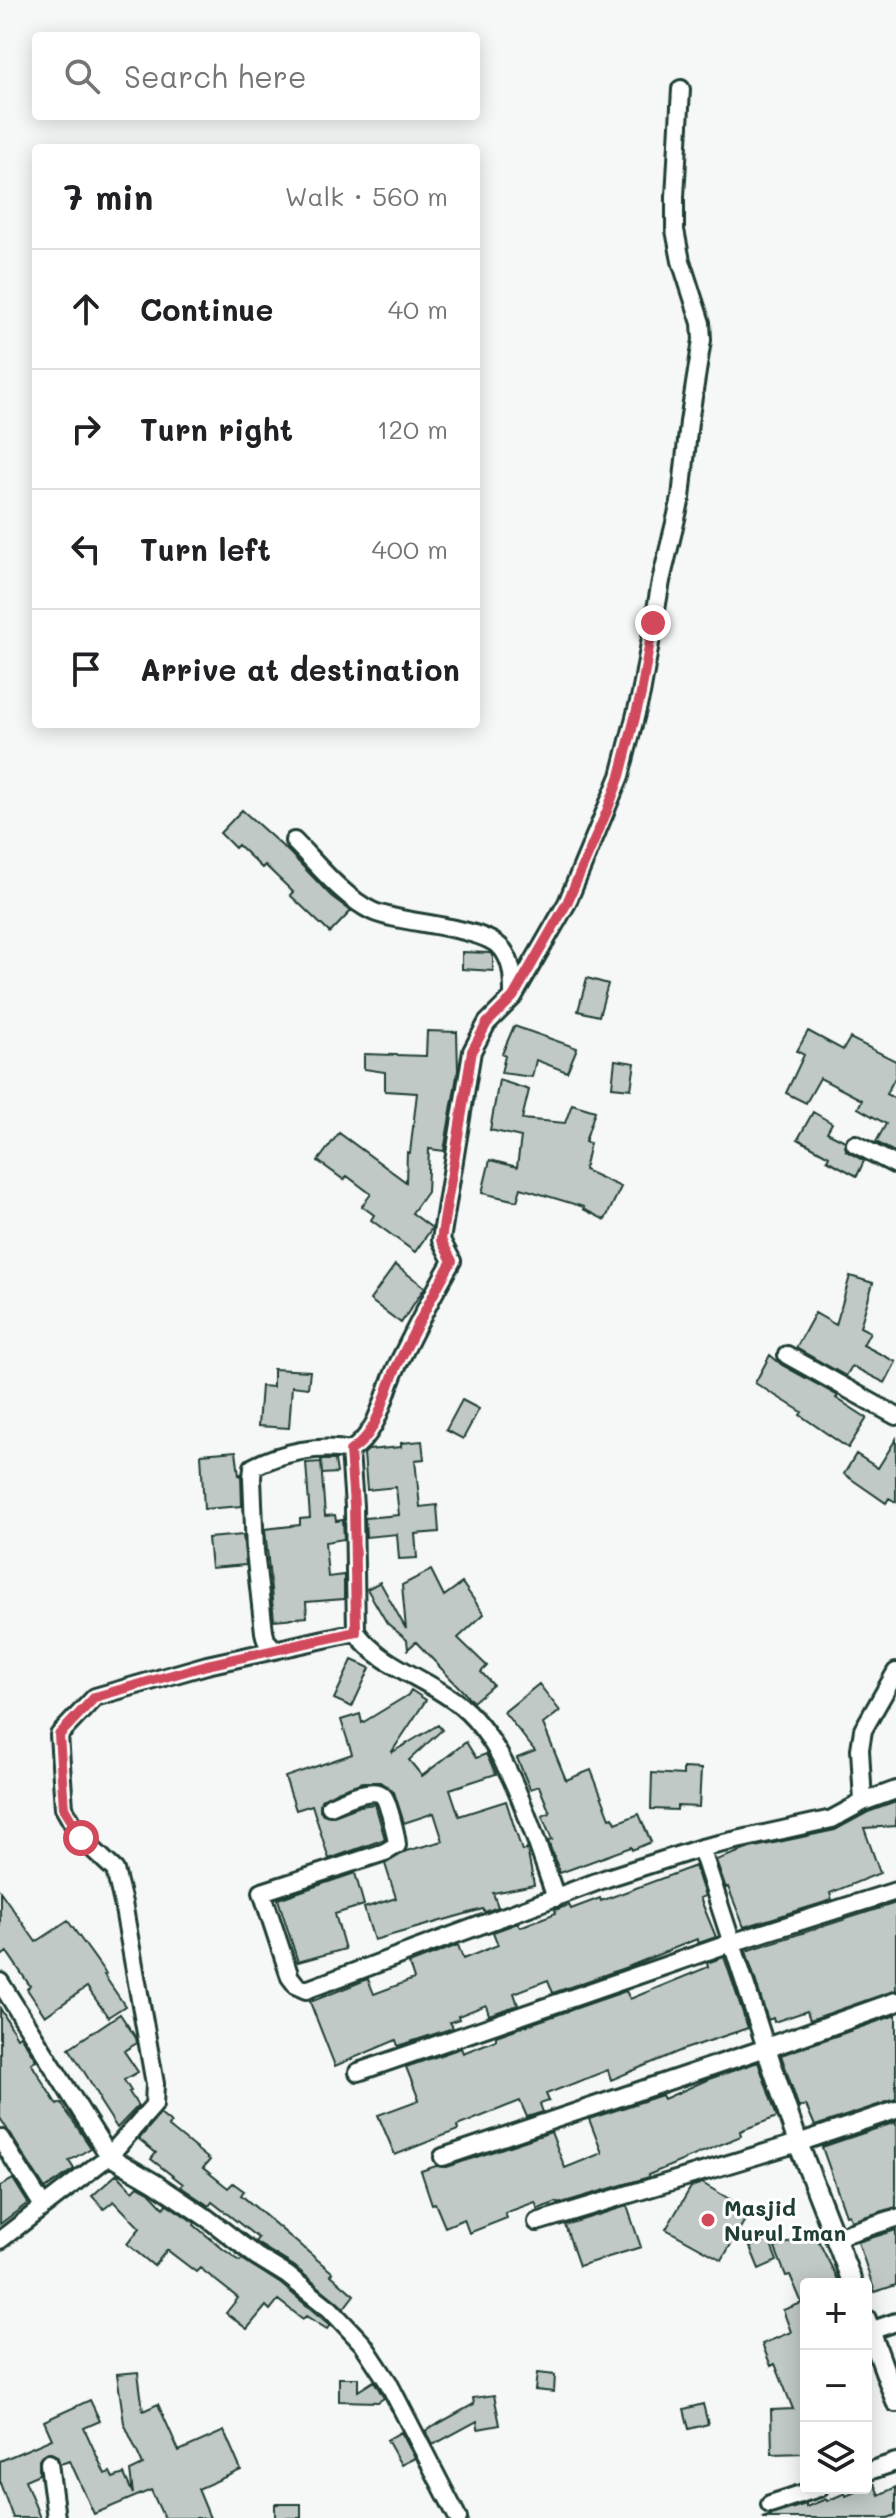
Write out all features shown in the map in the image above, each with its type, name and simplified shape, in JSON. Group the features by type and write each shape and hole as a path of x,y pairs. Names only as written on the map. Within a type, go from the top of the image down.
{"street":[{"path":"275,1650 266,1640 262,1617 255,1551 253,1467 266,1460 299,1452 328,1448 350,1451 361,1444 374,1426 396,1368 452,1261 441,1240 472,1051 487,1023 513,997 567,903 620,776 641,694 661,581 681,498 702,340 701,323 681,261 675,230 681,89"},
{"path":"294,841 354,899 369,909 383,915 460,930 490,941 504,950 513,975 513,997"},
{"path":"855,1144 896,1165"},
{"path":"787,1355 896,1416"},
{"path":"350,1451 356,1632 376,1655 438,1689 483,1726 500,1754 556,1898"},
{"path":"0,2240 109,2156 154,2105 155,2084 115,1870 81,1838 64,1808 59,1735 95,1697 207,1665 356,1632"},
{"path":"863,1802 860,1749 863,1730 896,1672"},
{"path":"330,1806 377,1791 387,1804 397,1845 385,1852 262,1892 290,1977 297,1986 306,1990 607,1878 701,1848 832,1819 863,1802 896,1790"},
{"path":"701,1848 798,2143 851,2278"},
{"path":"358,2072 731,1943 896,1891"},
{"path":"0,1982 109,2156 207,2218 330,2309 363,2344 388,2382 458,2518"},
{"path":"443,2157 896,2002"},
{"path":"537,2222 896,2110"},
{"path":"0,2138 43,2206"},
{"path":"836,2237 896,2218"},
{"path":"872,2325 896,2322"},
{"path":"872,2336 896,2402"},
{"path":"872,2470 896,2462"},
{"path":"49,2463 56,2518"},
{"path":"770,2504 801,2494"}],"building":[{"path":"242,810 290,853 331,896 351,911 330,933 290,895 293,892 265,865 262,868 220,833"},
{"path":"462,952 490,953 493,956 493,971 462,969"},
{"path":"587,978 608,984 599,1016 578,1011"},
{"path":"514,1026 577,1048 567,1072 536,1060 532,1077 501,1073 505,1056 502,1054"},
{"path":"427,1031 457,1032 458,1070 444,1151 429,1149 427,1192 412,1213 432,1228 415,1252 371,1220 374,1215 362,1206 371,1194 347,1176 344,1180 318,1161 339,1133 406,1182 407,1152 410,1153 417,1093 385,1091 385,1072 364,1069 364,1054 426,1056"},
{"path":"808,1031 843,1050 850,1038 896,1061 896,1076 886,1094 896,1099 896,1153 876,1142 886,1124 858,1108 862,1100 820,1078 806,1103 786,1093 804,1055 797,1051"},
{"path":"615,1060 635,1063 631,1089 612,1087"},
{"path":"499,1080 529,1090 522,1119 565,1123 572,1104 595,1111 585,1142 590,1143 584,1170 621,1187 605,1220 584,1207 521,1188 517,1201 482,1193 490,1160 517,1167 521,1137 490,1130"},
{"path":"813,1112 832,1123 827,1132 845,1141 846,1151 864,1161 857,1176 798,1139"},
{"path":"395,1265 425,1287 401,1323 370,1300"},
{"path":"850,1276 873,1283 860,1327 870,1332 863,1345 896,1362 885,1383 852,1366 846,1376 796,1348 815,1313 836,1325"},
{"path":"770,1355 838,1396 836,1398 867,1418 848,1448 800,1415 802,1412 755,1383"},
{"path":"273,1369 310,1371 308,1388 292,1386 289,1428 258,1426 261,1386 273,1387"},
{"path":"462,1400 479,1409 463,1439 446,1430"},
{"path":"896,1439 896,1502 889,1498 886,1503 844,1474 856,1454 878,1468"},
{"path":"422,1441 424,1459 415,1460 420,1507 437,1505 439,1532 415,1534 417,1558 399,1559 397,1534 366,1537 365,1518 399,1515 396,1487 367,1490 364,1454 368,1450 401,1447 401,1443"},
{"path":"236,1451 241,1474 242,1506 204,1509 201,1454"},
{"path":"321,1460 335,1460 337,1473 322,1474"},
{"path":"321,1462 325,1516 335,1515 336,1521 343,1520 344,1539 325,1542 328,1577 344,1575 344,1599 306,1602 307,1617 274,1620 265,1529 300,1525 300,1519 310,1518 306,1463"},
{"path":"243,1535 246,1565 211,1568 208,1538"},
{"path":"431,1570 444,1596 462,1583 484,1614 458,1638 487,1666 481,1672 493,1685 473,1702 416,1642 408,1649 407,1640 387,1623 367,1589 380,1582 406,1629 402,1585"},
{"path":"352,1660 370,1668 352,1707 334,1699"},
{"path":"539,1684 560,1711 543,1724 566,1780 591,1770 610,1818 613,1817 616,1823 639,1814 651,1842 560,1873 542,1816 550,1813 539,1786 530,1789 517,1758 535,1751 504,1712"},
{"path":"411,1690 426,1700 391,1753 438,1725 442,1730 409,1760 422,1776 466,1742 476,1758 486,1754 496,1774 450,1789 459,1816 506,1801 522,1851 527,1849 534,1885 493,1893 498,1907 485,1912 483,1909 374,1940 364,1908 396,1898 385,1864 406,1851 443,1841 434,1813 404,1823 394,1792 380,1782 363,1782 337,1791 321,1800 320,1810 323,1814 334,1816 375,1804 385,1839 329,1859 312,1805 296,1810 285,1777 352,1754 341,1720 360,1714 362,1723 408,1695"},
{"path":"683,1768 701,1769 699,1807 651,1809 652,1773 683,1775"},
{"path":"896,1802 896,1826 864,1828 880,1873 830,1893 832,1900 744,1927 716,1860 750,1848 835,1830 868,1812"},
{"path":"695,1866 705,1896 700,1898 716,1937 699,1943 697,1939 553,1993 548,1980 514,1993 518,2005 489,2015 486,2005 458,2016 459,2019 450,2022 453,2028 398,2046 396,2040 335,2066 310,2002 368,1979 374,1994 414,1979 409,1964 458,1945 463,1959 498,1945 493,1932 518,1923 520,1927 569,1905 571,1909 600,1898 601,1901"},
{"path":"355,1873 364,1905 335,1914 345,1949 298,1962 278,1899"},
{"path":"0,1891 36,1942 68,1921 125,2006 108,2017 87,1987 45,2016 27,1989 30,1986 7,1952 0,1957"},
{"path":"896,1903 896,1990 810,2020 807,2011 774,2022 773,2018 768,2020 746,1951"},
{"path":"724,1957 748,2028 682,2050 611,2080 608,2070 546,2094 549,2101 540,2104 543,2112 527,2117 520,2101 395,2155 378,2115 419,2100 406,2067 461,2048 463,2053 496,2040 496,2036 626,1991 630,1999 708,1967 707,1963"},
{"path":"0,2008 17,2037 20,2035 36,2060 31,2063 57,2105 61,2103 91,2148 69,2161 74,2169 45,2189 0,2118"},
{"path":"120,2014 137,2043 124,2051 138,2072 124,2080 138,2106 117,2128 69,2048"},
{"path":"896,2015 896,2099 815,2126 806,2105 799,2108 781,2055"},
{"path":"758,2062 777,2117 740,2131 741,2136 649,2177 538,2209 535,2202 505,2213 507,2218 469,2233 464,2219 445,2227 435,2203 432,2204 421,2171 436,2166 447,2167 551,2132 565,2168 602,2153 589,2119 662,2095 664,2099"},
{"path":"160,2114 171,2123 168,2126 210,2160 203,2168 228,2188 233,2183 244,2191 241,2195 333,2273 331,2275 354,2295 344,2308 294,2266 255,2242 258,2238 212,2202 209,2206 181,2187 183,2184 151,2159 156,2153 139,2139"},
{"path":"896,2122 896,2207 851,2221 849,2214 846,2215 822,2147"},
{"path":"117,2174 133,2191 138,2186 149,2192 164,2208 167,2204 195,2223 223,2249 281,2284 330,2325 327,2329 306,2316 303,2319 278,2300 270,2310 266,2306 247,2329 226,2313 238,2298 200,2268 196,2272 167,2250 154,2266 127,2244 140,2228 114,2201 104,2209 92,2196"},
{"path":"13,2179 28,2203 0,2224 0,2186"},
{"name":"Masjid Nurul Iman","path":"702,2183 750,2211 722,2260 666,2229 691,2187"},
{"path":"627,2206 641,2247 579,2266 565,2225"},
{"path":"896,2230 896,2285 875,2292 858,2242"},
{"path":"814,2232 837,2278 800,2278 800,2298 790,2275 786,2276 775,2248"},
{"path":"769,2240 777,2261 759,2269 750,2247"},
{"path":"800,2304 800,2453 772,2454 771,2410 793,2409 775,2364 771,2366 762,2344 791,2332 783,2310"},
{"path":"138,2372 143,2411 158,2404 179,2451 224,2431 241,2470 198,2489 210,2518 164,2518 151,2490 94,2514 70,2461 60,2464 57,2456 48,2452 39,2460 39,2474 25,2480 40,2518 13,2518 0,2483 0,2461 52,2439 44,2421 90,2400 100,2421 84,2428 105,2474 110,2472 113,2478 124,2474 133,2494 130,2471 143,2465 124,2423 117,2374"},
{"path":"537,2373 555,2375 554,2392 535,2390"},
{"path":"339,2378 358,2378 358,2391 374,2381 384,2398 378,2402 339,2401"},
{"path":"494,2395 500,2425 478,2429 477,2421 433,2445 425,2431 474,2404 473,2398"},
{"path":"703,2404 708,2424 689,2429 684,2409"},
{"path":"401,2432 415,2458 401,2465 387,2440"},
{"path":"872,2485 879,2495 896,2487 896,2515 888,2518 762,2518 843,2494 872,2494"},
{"path":"275,2504 301,2504 301,2518 275,2518"}],"place":[{"name":"Masjid Nurul Iman","path":"708,2220"}],"route":[{"path":"81,1838 64,1808 59,1735 95,1697 207,1665 356,1632 350,1451 361,1444 374,1426 396,1368 452,1261 441,1240 472,1051 487,1023 513,997 567,903 607,811 620,776 641,694 653,623"}]}
